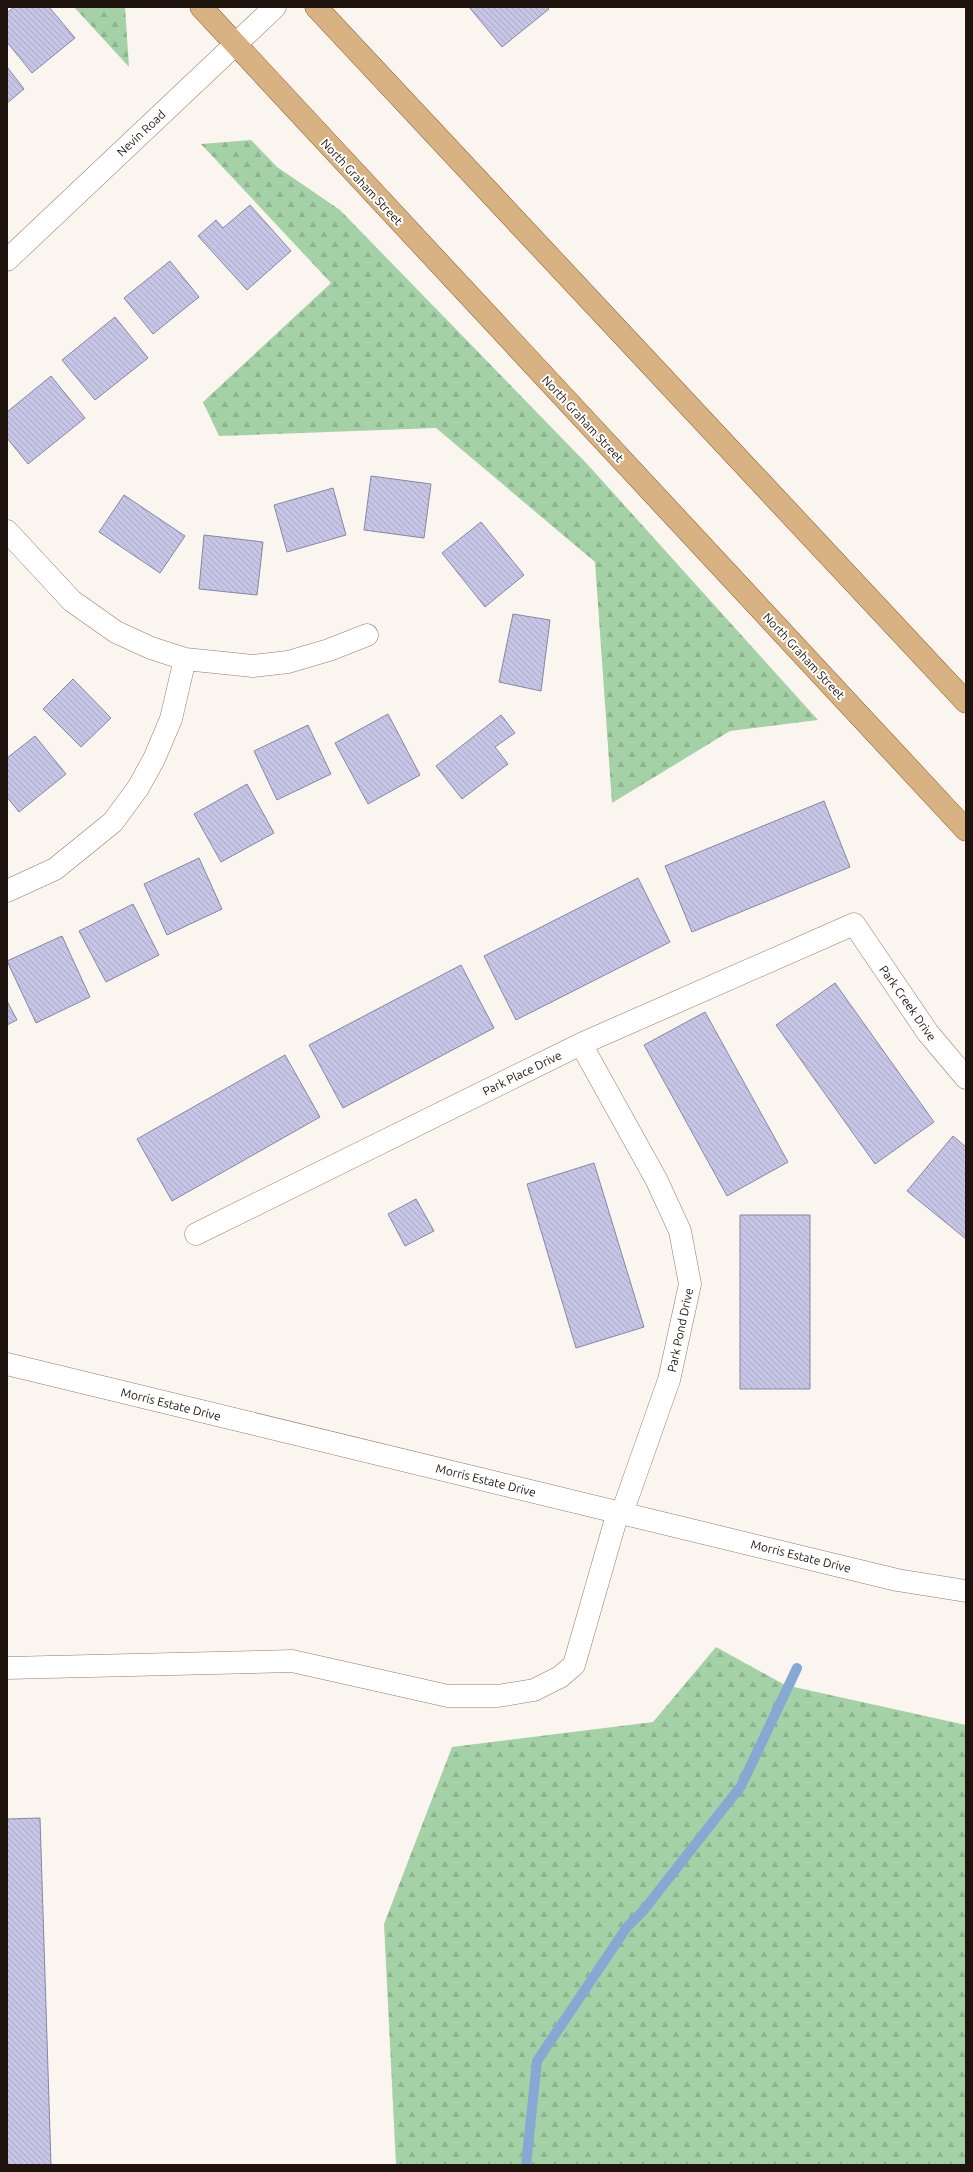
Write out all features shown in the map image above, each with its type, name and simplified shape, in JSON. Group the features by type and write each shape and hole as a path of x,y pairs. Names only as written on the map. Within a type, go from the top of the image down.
{"main road":[{"name":"North Graham Street","path":"201,7 966,830"},
{"path":"316,7 966,702"}],"street":[{"name":"Nevin Road","path":"7,260 236,46 275,7"},
{"path":"7,531 72,601 116,632 151,648 185,659 253,666 288,662 329,650 367,635"},
{"path":"7,890 55,869 117,816 138,788 154,759 171,719 185,659"},
{"name":"Park Place Drive","path":"196,1234 581,1044 854,924"},
{"name":"Park Creek Drive","path":"854,924 928,1033 966,1078"},
{"name":"Park Pond Drive","path":"7,1668 292,1661 448,1696 498,1696 534,1690 560,1677 574,1665 620,1512 669,1380 690,1284 680,1231 656,1179 581,1044"},
{"name":"Morris Estate Drive","path":"7,1364 897,1580 966,1591"}],"green space":[{"path":"74,7 125,7 129,67"},
{"path":"251,140 277,167 340,210 588,465 818,720 730,731 612,803 595,562 436,428 219,436 203,402 331,283 201,144"},
{"path":"716,1647 785,1685 966,1725 966,2165 396,2165 384,1924 452,1747 653,1722"}],"building":[{"path":"14,7 49,7 75,38 32,73 7,42 7,13"},
{"path":"469,7 547,7 549,9 502,47"},
{"path":"7,67 24,89 7,103"},
{"path":"250,205 291,251 247,290 198,236 216,220 223,228"},
{"path":"170,261 199,297 153,334 124,298"},
{"path":"115,317 148,358 95,400 62,360"},
{"path":"51,376 85,418 28,464 7,438 7,412"},
{"path":"371,476 431,484 424,538 364,530"},
{"path":"333,488 346,535 287,552 274,505"},
{"path":"124,495 185,536 160,573 99,532"},
{"path":"481,522 524,575 485,607 442,553"},
{"path":"204,535 263,542 257,595 199,589"},
{"path":"513,614 550,620 541,691 499,682"},
{"path":"73,679 111,718 81,747 43,709"},
{"path":"388,714 420,775 368,804 335,743"},
{"path":"501,715 515,733 495,747 508,764 462,799 436,766"},
{"path":"308,725 331,774 277,800 254,751"},
{"path":"35,736 66,774 19,812 7,797 7,758"},
{"path":"247,784 274,833 221,862 194,814"},
{"path":"824,801 850,867 692,932 665,866"},
{"path":"199,858 222,909 167,935 144,884"},
{"path":"638,878 670,942 516,1020 484,956"},
{"path":"133,904 159,955 106,982 79,931"},
{"path":"62,936 90,997 36,1023 7,961"},
{"path":"461,965 494,1028 343,1108 309,1045"},
{"path":"835,983 934,1122 875,1164 776,1025"},
{"path":"7,1001 17,1020 7,1025"},
{"path":"705,1012 788,1162 727,1196 644,1045"},
{"path":"285,1055 320,1117 172,1201 137,1139"},
{"path":"953,1136 966,1147 966,1239 907,1191"},
{"path":"594,1163 644,1327 576,1348 527,1184"},
{"path":"416,1199 434,1231 405,1246 388,1214"},
{"path":"740,1215 810,1215 810,1389 740,1389"},
{"path":"40,1818 51,2165 7,2165 7,1819"}],"waterway":[{"path":"526,2165 537,2061 627,1927 643,1911 741,1786 797,1668"}]}
